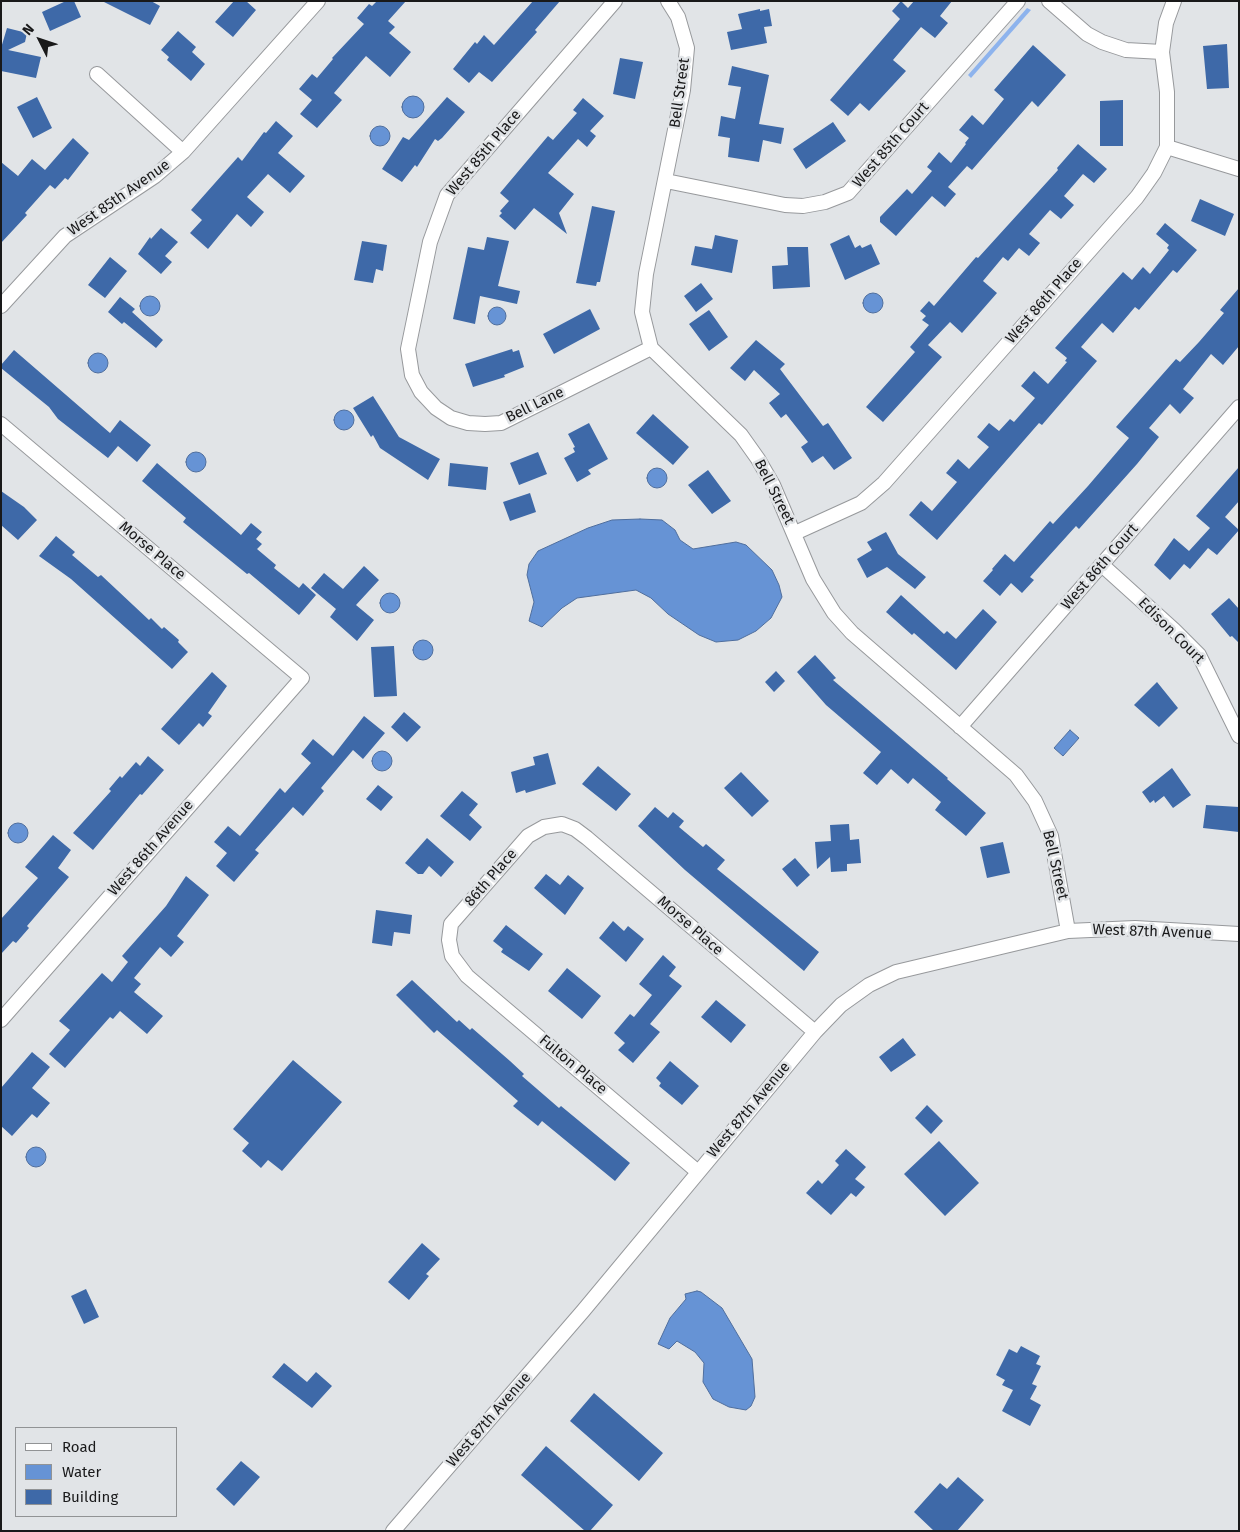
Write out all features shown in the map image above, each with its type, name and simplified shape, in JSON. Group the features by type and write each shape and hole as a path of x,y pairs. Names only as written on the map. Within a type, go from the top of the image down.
{"street":[{"name":"West 85th Avenue","path":"1,306 65,236 155,176 183,152 318,1"},
{"name":"West 85th Place","path":"421,392 412,375 408,349 430,242 447,195 614,1"},
{"name":"Bell Street","path":"668,1 678,17 687,48 683,90 646,274 642,312 650,348 741,435 773,485 813,579 834,613 852,632 1016,775 1035,801 1051,836 1068,931"},
{"name":"West 85th Court","path":"666,181 785,205 803,206 825,202 848,193 1018,1"},
{"path":"1049,1 1087,34 1102,42 1126,50 1162,52"},
{"name":"West 86th Place","path":"795,533 861,503 884,483 1137,197 1154,173 1167,147 1167,92 1162,52 1166,23 1174,1"},
{"path":"97,74 183,152"},
{"path":"1167,147 1239,169"},
{"name":"Bell Lane","path":"421,392 436,408 451,418 468,423 501,422 650,348"},
{"name":"West 86th Court","path":"960,727 1239,407"},
{"name":"Morse Place","path":"1,424 302,678"},
{"name":"Edison Court","path":"1102,565 1199,655 1239,736"},
{"name":"West 86th Avenue","path":"1,1020 302,678"},
{"name":"Morse Place","path":"562,824 575,829 586,838 815,1032"},
{"name":"86th Place","path":"452,956 449,940 451,924 528,836 544,827 562,824"},
{"name":"West 87th Avenue","path":"393,1531 583,1311 815,1032 848,1000 869,985 896,972 1068,931 1135,928 1239,934"},
{"name":"Fulton Place","path":"452,956 469,977 698,1172"}],"shaded area":[{"path":"1027,8 1031,10 971,78 968,75"}],"water":[{"path":"413,96 421,99 424,107 421,115 413,118 405,115 402,107 405,99"},
{"path":"376,126 384,126 390,132 390,140 384,146 376,146 370,140 370,132"},
{"path":"869,293 877,293 883,299 883,307 877,313 869,313 863,307 863,299"},
{"path":"150,296 157,299 160,306 157,313 150,316 143,313 140,306 143,299"},
{"path":"497,307 503,310 506,316 503,322 497,325 491,322 488,316 491,310"},
{"path":"98,353 105,356 108,363 105,370 98,373 91,370 88,363 91,356"},
{"path":"344,410 351,413 354,420 351,427 344,430 337,427 334,420 337,413"},
{"path":"196,452 203,455 206,462 203,469 196,472 189,469 186,462 189,455"},
{"path":"653,468 661,468 667,474 667,482 661,488 653,488 647,482 647,474"},
{"path":"612,520 662,520 675,530 680,540 693,549 736,542 746,545 772,570 779,585 782,597 771,618 756,631 738,640 716,642 699,635 668,614 651,598 636,590 577,598 562,608 542,627 529,621 534,602 527,575 529,564 538,551 588,528"},
{"path":"386,593 394,593 400,599 400,607 394,613 386,613 380,607 380,599"},
{"path":"419,640 427,640 433,646 433,654 427,660 419,660 413,654 413,646"},
{"path":"1070,730 1079,738 1063,756 1054,748"},
{"path":"378,751 386,751 392,757 392,765 386,771 378,771 372,765 372,757"},
{"path":"14,823 22,823 28,829 28,837 22,843 14,843 8,837 8,829"},
{"path":"36,1147 43,1150 46,1157 43,1164 36,1167 29,1164 26,1157 29,1150"},
{"path":"697,1291 722,1308 752,1359 755,1397 751,1406 746,1410 729,1407 713,1399 703,1382 704,1363 695,1352 677,1341 669,1349 658,1344 670,1318 686,1299 685,1294"}],"building":[{"path":"66,1 74,1 81,17 50,31 42,12"},
{"path":"102,1 151,1 160,6 150,25"},
{"path":"234,1 246,1 256,10 233,37 215,22"},
{"path":"377,1 406,1 388,21 395,27 389,33 411,52 390,77 366,56 334,93 342,100 317,128 300,114 312,100 299,89 312,74 317,78 332,58 364,24 357,18 369,4 372,6"},
{"path":"533,1 560,1 535,30 537,32 492,82 479,72 469,83 453,69 475,42 477,44 484,35 494,45"},
{"path":"901,1 908,8 914,1 952,1 940,16 948,23 935,38 921,27 893,60 906,71 869,111 860,103 848,116 830,100 900,19 892,11"},
{"path":"760,9 760,11 769,9 772,26 764,27 767,43 731,50 727,32 742,29 738,14"},
{"path":"7,28 27,33 25,42 8,50 41,57 36,78 1,71 1,48"},
{"path":"178,31 196,47 192,52 205,64 191,81 167,60 169,57 161,50"},
{"path":"1227,44 1229,88 1207,89 1203,46"},
{"path":"1033,45 1066,75 1038,107 1032,101 972,170 967,166 948,187 956,194 945,207 932,196 896,236 880,222 880,217 907,189 912,194 932,171 927,167 939,152 951,163 969,138 959,130 972,115 983,125 1004,99 994,90"},
{"path":"620,58 643,62 635,99 613,94"},
{"path":"732,66 769,75 759,124 784,128 781,144 763,140 759,162 728,157 730,138 718,136 721,116 735,119 741,87 728,85"},
{"path":"37,97 52,128 33,138 17,107"},
{"path":"447,97 465,112 442,138 438,141 435,139 417,167 415,165 402,182 382,169 403,137 409,140"},
{"path":"583,98 604,116 590,131 596,136 587,147 578,139 548,173 574,194 559,213 567,234 534,208 515,230 499,216 502,213 500,211 509,201 500,193 548,136 553,140 577,113 573,110"},
{"path":"1123,100 1123,146 1100,146 1100,101"},
{"path":"276,121 293,136 278,153 305,176 290,193 268,174 247,197 264,212 251,227 237,214 208,249 190,233 202,220 191,210 238,157 242,161 264,132 266,133"},
{"path":"833,122 846,141 806,169 793,149"},
{"path":"73,138 89,153 68,180 65,178 55,189 50,185 25,213 27,215 1,243 1,162 18,176 32,159 45,170"},
{"path":"1078,144 1107,169 1094,183 1083,174 1064,196 1074,205 1061,219 1050,210 1029,234 1040,243 1029,256 1019,248 1008,261 1003,257 983,281 997,293 962,333 950,322 928,345 942,357 883,422 866,407 915,352 910,347 929,325 922,320 926,316 920,311 929,301 934,306 976,257 978,258 1058,170 1057,168"},
{"path":"1200,199 1234,214 1225,236 1191,221"},
{"path":"592,206 615,211 600,282 597,282 596,286 576,283"},
{"path":"1165,223 1197,250 1177,273 1173,270 1139,310 1135,307 1113,333 1102,323 1081,347 1097,361 1042,425 1039,423 937,540 909,515 921,501 932,511 957,482 946,473 958,459 969,469 989,447 977,437 989,423 999,431 1010,419 1014,422 1035,398 1021,386 1034,371 1048,384 1067,362 1065,361 1067,358 1055,348 1123,272 1132,280 1143,267 1150,274 1169,250 1167,248 1169,245 1156,234"},
{"path":"161,228 178,242 165,256 172,262 161,274 138,254 150,237 151,239"},
{"path":"715,235 738,240 732,273 691,265 695,246 712,249"},
{"path":"849,235 855,248 860,245 862,248 871,244 880,264 845,280 830,244"},
{"path":"487,237 509,241 498,286 520,291 517,304 480,296 475,324 453,319 468,247 484,250"},
{"path":"362,241 387,245 383,271 376,269 373,283 354,280"},
{"path":"787,247 808,247 810,287 773,289 772,266 788,265"},
{"path":"110,257 127,271 105,298 88,285"},
{"path":"701,283 713,299 696,312 684,296"},
{"path":"1239,288 1239,346 1223,365 1211,354 1183,389 1194,398 1180,414 1170,404 1149,428 1159,437 1137,464 1079,529 1076,526 1030,577 1034,580 1022,593 1011,583 1000,596 983,581 992,569 1005,554 1014,562 1050,521 1053,524 1088,486 1129,438 1116,427 1176,359 1180,362 1199,342 1224,313 1220,310"},
{"path":"120,297 135,309 132,312 163,340 156,348 124,322 122,324 108,312"},
{"path":"590,309 600,329 554,354 543,334"},
{"path":"709,310 728,337 709,351 689,324"},
{"path":"756,340 785,364 780,369 823,426 828,423 852,458 834,470 823,456 812,463 801,447 808,442 786,414 781,418 769,403 780,394 754,370 745,381 730,368"},
{"path":"512,349 513,352 519,350 524,367 504,375 505,377 473,387 465,364"},
{"path":"14,350 110,433 120,420 151,445 137,462 118,446 108,458 58,419 49,407 1,368 1,365"},
{"path":"373,396 399,437 440,459 428,480 380,448 373,435 371,437 353,408"},
{"path":"653,414 689,447 673,465 636,433"},
{"path":"589,423 608,459 588,470 591,474 577,482 564,458 575,452 573,448 575,447 568,434"},
{"path":"538,452 547,474 519,485 510,463"},
{"path":"157,463 241,535 251,523 262,532 256,539 262,544 257,549 276,565 274,568 299,588 303,583 316,595 299,615 183,522 186,518 142,481"},
{"path":"450,463 488,467 486,490 448,486"},
{"path":"1239,467 1239,501 1225,517 1239,530 1217,555 1208,548 1190,569 1184,564 1170,580 1154,565 1174,538 1189,551 1210,528 1196,516"},
{"path":"708,470 731,501 712,514 688,485"},
{"path":"1,491 24,507 37,520 18,540 1,525"},
{"path":"530,493 536,512 510,521 503,502"},
{"path":"886,532 898,554 926,577 915,589 887,567 867,578 857,559 872,550 867,542"},
{"path":"56,536 75,552 72,555 98,577 101,575 149,620 151,618 162,629 164,627 179,640 178,642 188,652 172,669 71,579 39,556"},
{"path":"364,566 379,580 356,605 374,620 357,641 330,617 336,609 311,588 324,573 343,589"},
{"path":"901,595 944,634 947,631 956,639 983,609 997,622 956,670 914,633 912,635 886,612"},
{"path":"1229,598 1239,609 1239,643 1232,636 1230,637 1211,614"},
{"path":"394,646 397,696 374,697 371,647"},
{"path":"815,655 836,678 833,680 986,813 966,836 935,810 941,802 913,778 908,784 891,769 877,785 863,773 881,752 826,705 797,672"},
{"path":"776,671 785,681 774,692 765,682"},
{"path":"212,672 227,686 208,713 212,716 203,727 199,723 179,745 161,729"},
{"path":"1157,682 1178,708 1159,727 1134,705"},
{"path":"404,712 421,727 407,742 391,727"},
{"path":"364,716 385,733 363,759 353,750 321,788 324,791 303,816 293,807 255,850 259,853 234,882 216,866 227,853 214,842 228,826 240,836 280,788 285,793 311,763 301,754 313,739 333,756"},
{"path":"548,753 556,784 526,793 525,790 516,793 511,772 535,765 533,757"},
{"path":"148,756 164,770 142,795 140,794 93,850 73,833 111,791 109,789 120,776 122,778 136,762 140,766"},
{"path":"598,766 631,794 616,811 582,784"},
{"path":"1172,768 1191,795 1173,808 1164,796 1155,803 1154,800 1150,803 1142,792"},
{"path":"741,772 769,801 752,817 724,788"},
{"path":"378,785 393,797 381,811 366,799"},
{"path":"462,791 478,804 469,815 482,827 470,841 440,816"},
{"path":"1206,805 1239,807 1239,832 1203,828"},
{"path":"655,807 668,818 673,812 684,821 679,827 703,847 706,844 725,860 717,869 819,952 804,971 685,870 638,826"},
{"path":"849,824 850,840 859,839 861,863 847,864 847,871 831,872 830,857 817,869 815,842 831,841 830,825"},
{"path":"53,835 71,850 58,868 69,877 27,926 29,928 16,943 13,941 1,954 1,919 38,878 25,867"},
{"path":"427,838 454,862 441,877 429,866 423,874 418,874 405,863"},
{"path":"1003,842 1010,873 987,878 980,847"},
{"path":"795,858 810,875 797,887 782,869"},
{"path":"546,874 560,885 568,875 584,888 565,915 534,888"},
{"path":"186,876 209,895 177,936 184,942 171,957 160,947 134,978 141,984 134,992 163,1016 147,1034 120,1011 113,1019 110,1017 65,1068 49,1054 70,1030 59,1021 102,973 112,982 128,962 122,956 166,906"},
{"path":"376,910 412,915 410,934 394,932 392,946 372,943"},
{"path":"613,921 624,931 628,926 644,939 626,962 599,938"},
{"path":"506,925 543,954 529,971 501,952 503,949 493,941"},
{"path":"663,955 676,967 669,976 682,986 650,1024 660,1032 633,1063 618,1050 625,1043 614,1033 630,1014 634,1017 652,995 639,984"},
{"path":"567,968 601,996 582,1019 548,991"},
{"path":"412,980 457,1022 459,1020 470,1030 472,1028 510,1061 524,1074 522,1076 559,1108 561,1106 630,1163 615,1181 542,1121 538,1126 513,1106 518,1101 437,1030 434,1033 396,995"},
{"path":"716,1000 746,1025 731,1043 701,1017"},
{"path":"903,1038 916,1055 891,1072 879,1057"},
{"path":"32,1052 50,1067 32,1088 50,1103 37,1118 32,1114 12,1136 1,1126 1,1088"},
{"path":"293,1060 342,1102 282,1171 268,1160 261,1168 242,1151 249,1143 233,1129"},
{"path":"670,1061 699,1086 682,1105 659,1086 661,1083 656,1078"},
{"path":"927,1105 943,1121 931,1134 915,1118"},
{"path":"939,1141 979,1183 945,1216 904,1174"},
{"path":"846,1149 866,1167 855,1179 865,1187 856,1197 851,1193 831,1215 806,1193 818,1180 822,1184 839,1165 835,1161"},
{"path":"422,1243 440,1259 426,1274 429,1276 409,1300 388,1282"},
{"path":"86,1289 99,1317 84,1324 71,1296"},
{"path":"1021,1346 1040,1356 1036,1364 1041,1366 1032,1384 1037,1386 1030,1399 1041,1405 1030,1426 1002,1411 1013,1390 1002,1385 1005,1380 996,1375 1009,1349 1017,1353"},
{"path":"284,1363 307,1382 316,1372 332,1386 312,1408 272,1377"},
{"path":"594,1393 663,1453 639,1481 570,1421"},
{"path":"546,1446 613,1505 590,1531 585,1531 521,1475"},
{"path":"241,1461 260,1477 234,1506 216,1489"},
{"path":"958,1477 984,1500 957,1531 934,1531 914,1512 940,1483 947,1489"}]}
